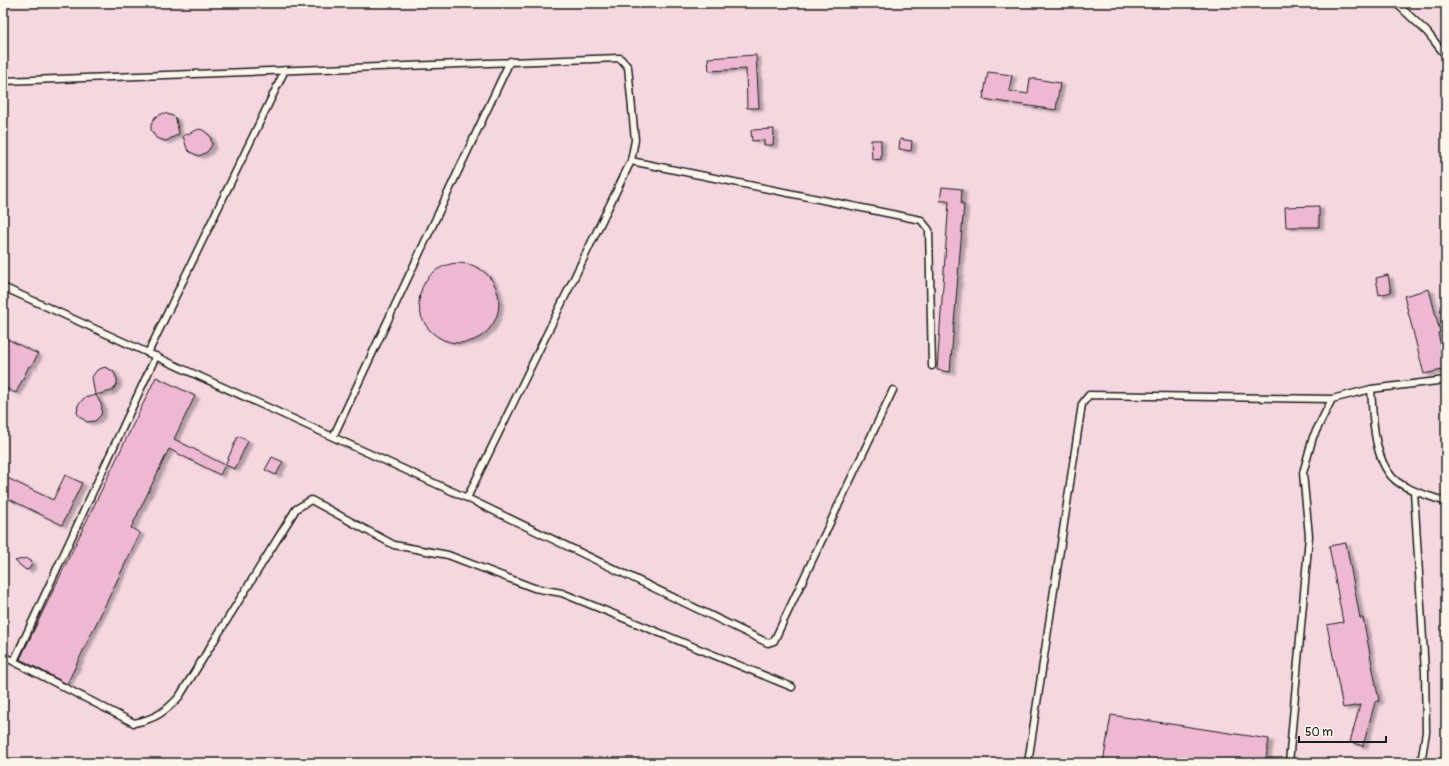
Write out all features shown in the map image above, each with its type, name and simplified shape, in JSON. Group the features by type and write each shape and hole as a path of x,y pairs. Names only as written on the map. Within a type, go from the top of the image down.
{"lane":[{"path":"1396,3 1426,32 1446,56"},
{"path":"3,81 620,58 628,67 635,140 631,161 467,498"},
{"path":"334,437 510,61"},
{"path":"148,353 285,70"},
{"path":"631,161 921,220 929,230 932,366"},
{"path":"3,287 467,498 768,643 774,641 893,390"},
{"path":"14,661 156,356"},
{"path":"1028,763 1082,404 1089,395 1332,399 1371,389 1446,380"},
{"path":"1371,389 1375,436 1381,457 1393,478 1414,491 1446,502"},
{"path":"1289,763 1309,536 1303,473 1313,437 1332,399"},
{"path":"1414,491 1425,672 1426,732 1421,763"},
{"path":"3,656 134,723 150,720 168,709 179,697 296,509 311,500 394,545 448,555 534,588 562,593 792,687"}],"shaded area":[{"path":"3,3 1446,3 1446,763 3,763"}],"building":[{"path":"756,55 759,108 747,108 746,69 709,71 708,58"},
{"path":"988,72 1012,75 1009,91 1028,94 1030,78 1060,83 1056,110 983,99"},
{"path":"164,113 173,116 176,119 179,134 166,141 156,138 151,130 151,125 155,117"},
{"path":"199,129 203,130 210,136 212,145 207,152 199,156 187,149 183,136"},
{"path":"774,129 773,145 764,145 764,140 752,141 751,130"},
{"path":"900,139 912,141 911,151 899,149"},
{"path":"871,140 881,140 881,159 872,160"},
{"path":"942,187 962,189 961,204 964,204 950,372 937,370 949,201 940,201"},
{"path":"1319,206 1319,227 1286,227 1285,207"},
{"path":"459,263 474,266 487,275 496,288 499,303 496,318 487,331 474,340 459,343 444,340 431,331 422,318 419,303 422,288 431,275 444,266"},
{"path":"1388,275 1391,292 1379,295 1376,278"},
{"path":"1429,289 1440,332 1438,333 1446,369 1424,374 1404,296"},
{"path":"3,337 38,354 31,367 29,366 16,393 3,387"},
{"path":"105,367 113,371 117,379 117,384 112,391 95,395 92,377 97,370"},
{"path":"156,377 195,396 174,439 225,465 220,475 169,449 131,528 140,533 67,684 20,659"},
{"path":"96,395 102,406 101,415 95,421 87,422 77,413 78,405 84,398"},
{"path":"238,436 248,441 235,469 225,465"},
{"path":"272,457 283,462 276,475 265,470"},
{"path":"65,475 82,483 62,525 3,496 3,476 53,500"},
{"path":"1346,543 1360,618 1363,618 1379,701 1375,702 1363,746 1350,742 1360,705 1343,708 1327,625 1343,622 1329,546"},
{"path":"26,558 31,561 32,564 29,569 26,570 15,561"},
{"path":"1111,715 1269,739 1265,763 1103,763"}]}
